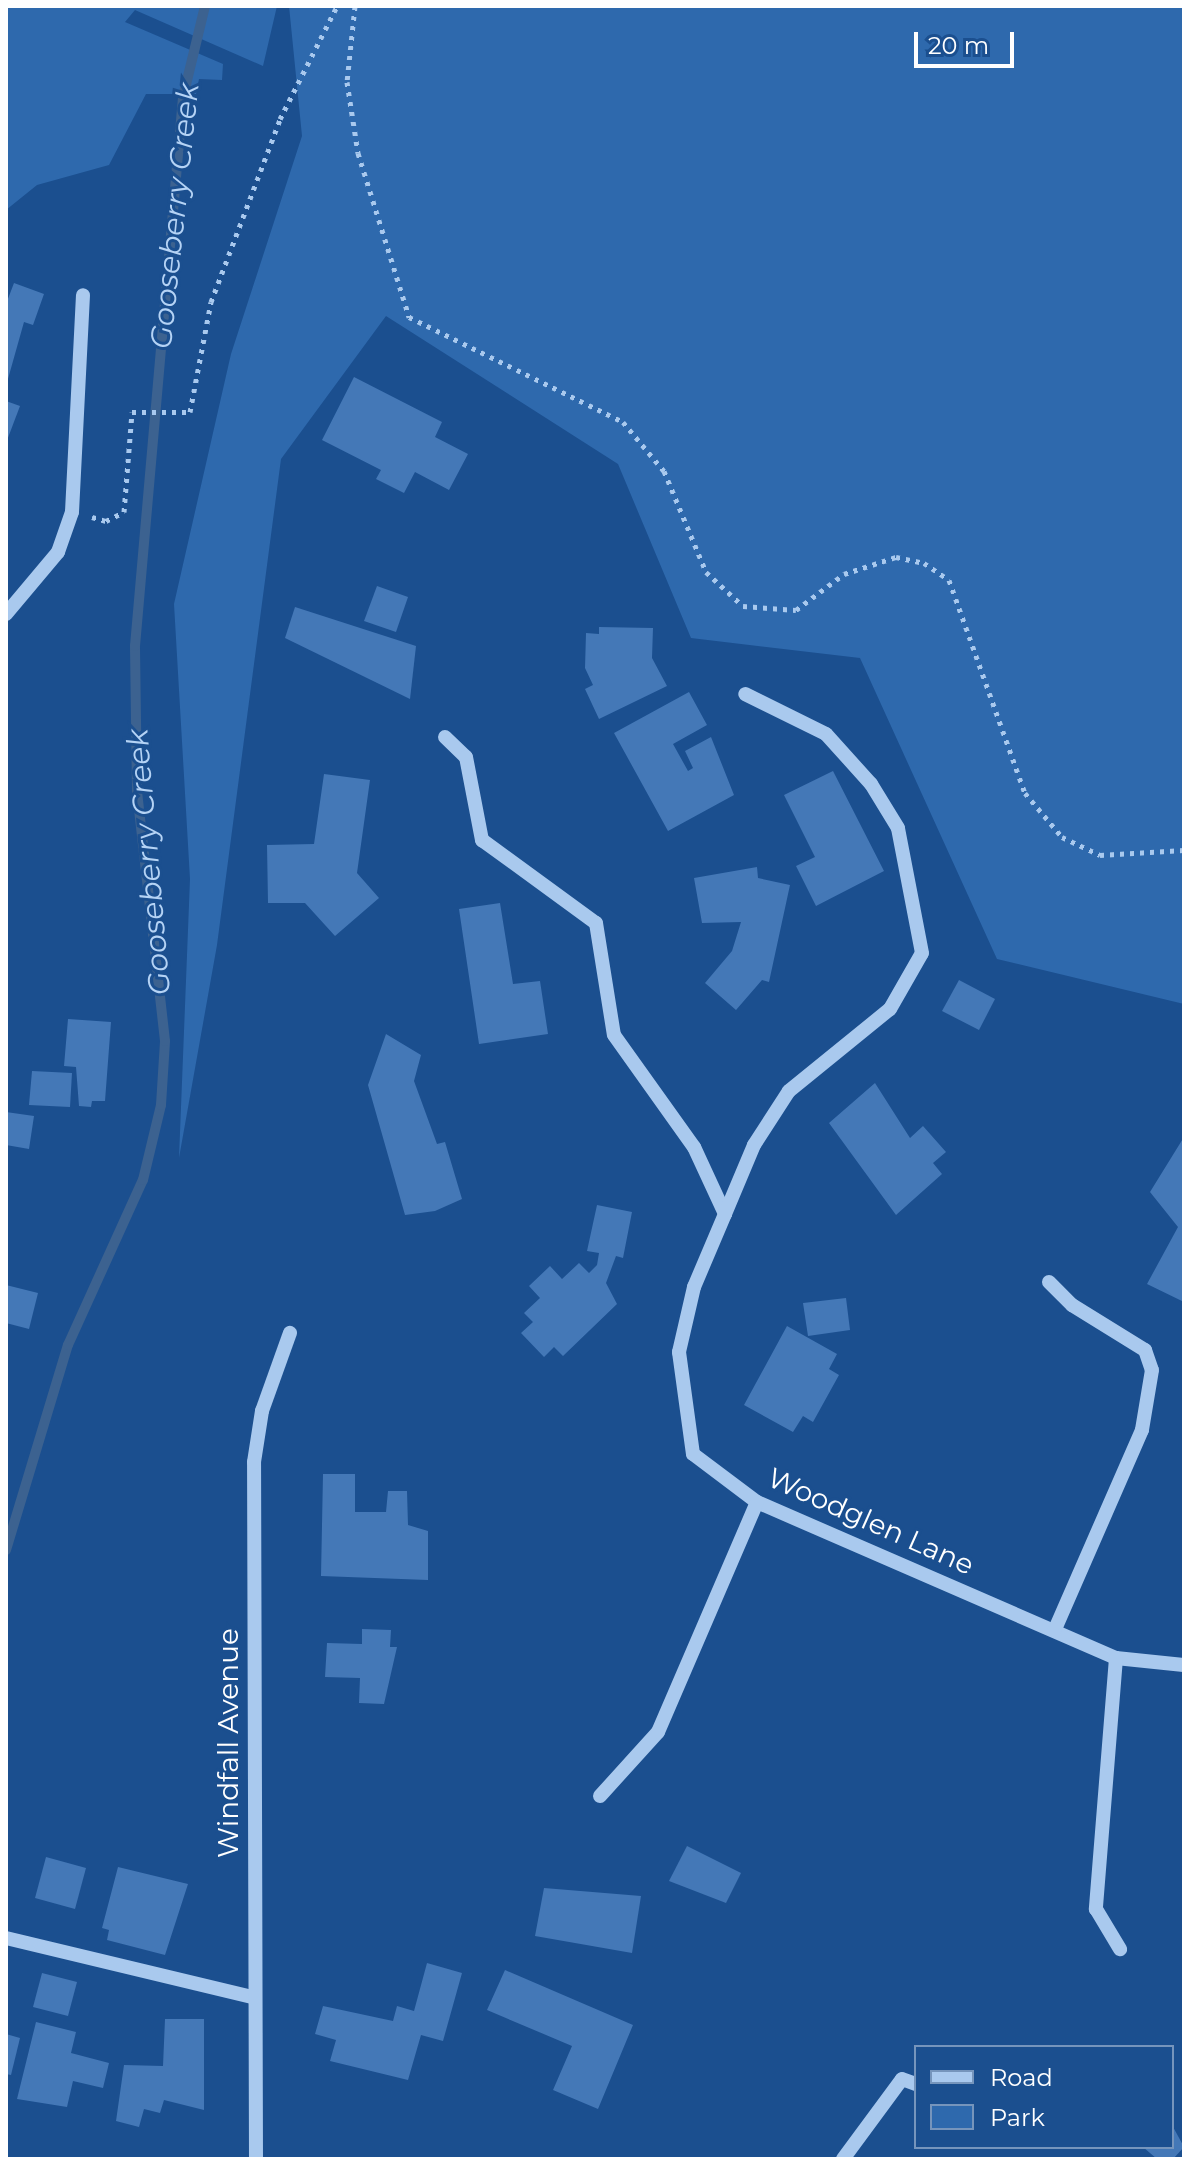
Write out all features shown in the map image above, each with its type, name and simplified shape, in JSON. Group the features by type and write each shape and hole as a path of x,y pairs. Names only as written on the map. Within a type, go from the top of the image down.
{"street":[{"path":"6,614 58,552 72,512 83,295"},
{"name":"Woodglen Lane","path":"745,694 826,734 871,784 898,828 922,953 890,1009 789,1091 754,1145 694,1287 679,1352 693,1454 757,1502 1116,1658 1184,1665"},
{"path":"445,737 466,757 482,840 596,923 614,1035 694,1147 725,1214"},
{"path":"1049,1282 1072,1305 1145,1350 1152,1370 1142,1430 1054,1631"},
{"name":"Windfall Avenue","path":"256,2159 254,1462 262,1411 290,1333"},
{"path":"600,1796 658,1732 757,1502"},
{"path":"1116,1658 1096,1909 1120,1949"},
{"path":"6,1938 255,1998"},
{"path":"843,2159 902,2079 914,2083"}],"path":[{"path":"72,512 106,521 124,512 132,412 190,412 211,302 280,119 337,6"},
{"path":"355,6 347,82 358,153 409,317 623,422 664,471 706,572 743,606 796,610 844,574 896,557 949,580 1025,793 1062,837 1100,855 1184,850"}],"green space":[{"path":"6,6 277,6 263,66 135,10 125,22 223,64 222,80 199,79 196,94 146,94 109,165 37,185 6,210"},
{"path":"289,6 1184,6 1184,1004 997,959 860,658 691,638 618,464 386,316 281,459 217,945 179,1158 190,879 174,604 231,354 302,136"}],"building":[{"path":"14,283 44,294 33,325 24,322 6,386 6,304"},
{"path":"354,377 442,422 435,437 468,454 449,490 415,472 404,493 376,479 381,470 322,440"},
{"path":"6,401 20,406 6,443"},
{"path":"377,586 408,597 396,632 364,621"},
{"path":"295,607 416,646 410,699 285,638"},
{"path":"599,627 653,628 652,658 667,686 599,719 585,689 593,685 585,668 586,633 599,634"},
{"path":"689,692 707,725 673,744 688,771 693,768 685,751 711,737 734,795 668,831 614,733"},
{"path":"833,771 884,871 816,906 796,866 815,857 784,795"},
{"path":"324,774 370,780 357,873 379,898 335,936 305,903 268,903 267,845 314,844"},
{"path":"757,867 758,878 790,885 769,982 762,980 736,1010 705,983 732,951 741,922 702,923 694,878"},
{"path":"500,903 513,984 540,981 548,1034 479,1044 459,909"},
{"path":"959,980 995,999 979,1030 942,1011"},
{"path":"68,1019 111,1022 105,1101 92,1101 91,1107 79,1106 76,1067 64,1066"},
{"path":"386,1034 421,1055 414,1081 437,1144 445,1142 462,1199 435,1211 405,1215 368,1085"},
{"path":"32,1071 72,1073 70,1107 29,1105"},
{"path":"875,1083 910,1138 923,1126 946,1152 933,1163 942,1174 896,1215 829,1123"},
{"path":"6,1112 34,1116 29,1149 6,1145"},
{"path":"1184,1137 1184,1302 1147,1284 1178,1227 1150,1192"},
{"path":"597,1205 632,1212 623,1258 616,1256 606,1283 617,1304 563,1356 554,1347 544,1357 521,1333 533,1322 524,1313 540,1298 529,1286 550,1266 562,1279 579,1263 589,1273 597,1265 599,1253 587,1251"},
{"path":"6,1285 38,1293 29,1329 6,1323"},
{"path":"846,1298 850,1330 808,1336 803,1303"},
{"path":"787,1326 837,1354 829,1369 839,1375 813,1422 803,1416 793,1432 744,1405"},
{"path":"323,1474 355,1474 355,1512 386,1512 388,1491 407,1491 408,1525 428,1531 428,1580 321,1576"},
{"path":"362,1629 391,1630 390,1647 397,1647 384,1704 359,1703 360,1678 325,1677 327,1643 362,1644"},
{"path":"687,1846 741,1873 726,1903 669,1881"},
{"path":"46,1857 86,1868 75,1909 35,1898"},
{"path":"118,1867 188,1884 165,1955 107,1940 109,1930 102,1928"},
{"path":"544,1888 641,1896 632,1953 535,1936"},
{"path":"427,1963 462,1973 443,2041 421,2035 408,2080 330,2061 336,2040 315,2034 323,2006 393,2021 397,2006 414,2011"},
{"path":"505,1970 633,2025 598,2109 553,2090 572,2046 487,2010"},
{"path":"42,1973 77,1982 68,2016 33,2007"},
{"path":"165,2019 204,2019 204,2110 164,2100 160,2113 144,2109 139,2127 116,2121 124,2065 163,2066"},
{"path":"36,2022 76,2032 71,2053 109,2063 103,2088 73,2081 67,2107 17,2099"},
{"path":"6,2034 20,2038 11,2075 6,2074"},
{"path":"1174,2129 1184,2147 1173,2159 1157,2159 1145,2149 1174,2149"}],"waterway":[{"name":"Gooseberry Creek","path":"6,1550 68,1345 143,1180 161,1105 165,1041 137,791 135,646 183,97 205,6"}]}
